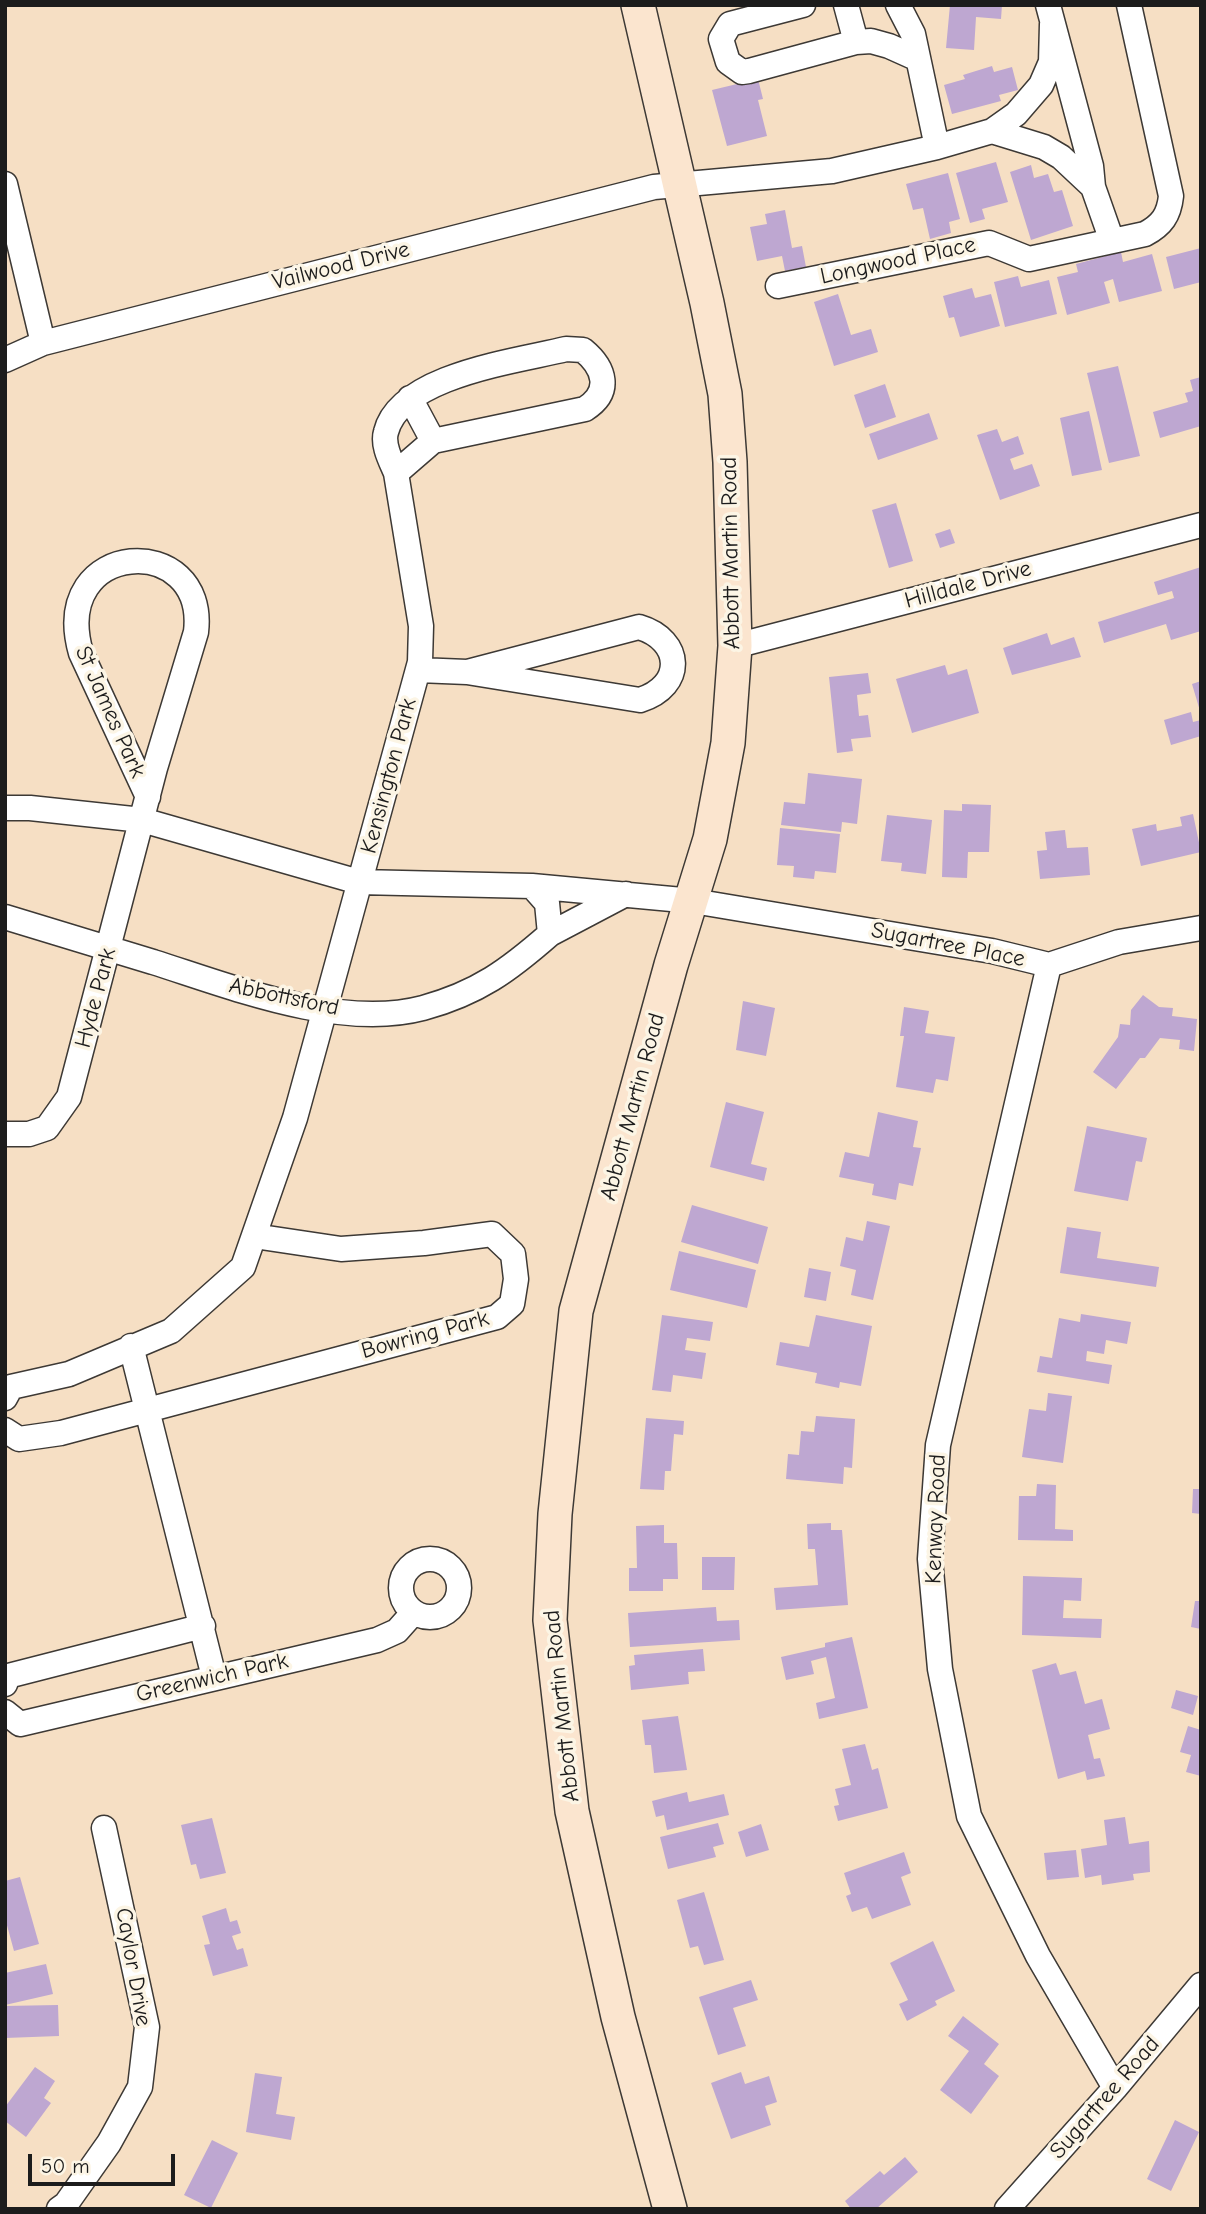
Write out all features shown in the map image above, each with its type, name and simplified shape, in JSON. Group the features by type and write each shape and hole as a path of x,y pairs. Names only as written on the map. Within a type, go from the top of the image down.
{"main road":[{"name":"Abbott Martin Road","path":"638,5 707,303 724,394 730,462 735,646 727,743 710,839 671,965 576,1311 555,1514 550,1620 572,1811 618,2017 670,2209"}],"street":[{"path":"803,5 730,24 721,39 728,62 743,72 856,42 871,41 918,59"},
{"path":"846,5 856,42"},
{"path":"898,5 913,34 937,147"},
{"name":"Longwood Place","path":"778,286 989,243 1029,259 1145,234 1159,226 1170,211 1171,196 1129,5"},
{"path":"680,187 832,171 937,147 992,131 1016,114 1041,85 1051,62 1050,14"},
{"path":"1050,14 1091,166 1093,187 1112,241"},
{"path":"992,131 1044,147 1061,158 1093,187"},
{"path":"5,184 43,343"},
{"name":"Vailwood Drive","path":"5,360 43,343 654,187 680,187"},
{"name":"Kensington Park","path":"359,882 418,670 421,626 396,474 387,450 385,433 394,416 410,398 443,380 566,349 583,349 601,370 605,385 596,402 585,408 433,441 396,474"},
{"path":"410,398 433,441"},
{"name":"Hilldale Drive","path":"735,646 1201,525"},
{"name":"St James Park","path":"128,560 144,560 160,565 175,575 187,587 198,617 145,808 81,653 75,632 79,598 100,573 128,560"},
{"name":"Kensington Park","path":"418,670 467,672 640,700 656,695 670,681 673,659 666,643 654,632 639,627 467,672"},
{"path":"5,808 145,808 359,882 532,886 693,901"},
{"name":"Hyde Park","path":"5,1134 29,1134 47,1128 69,1097 145,808"},
{"path":"5,1398 11,1387 69,1374 171,1331 243,1267 295,1118 359,882"},
{"path":"532,886 547,903 550,934"},
{"name":"Abbottsford","path":"5,917 213,981 326,1011 381,1012 420,1009 458,996 504,974 550,934 626,894"},
{"name":"Sugartree Place","path":"693,901 992,951 1049,965 1119,942 1201,928"},
{"name":"Kenway Road","path":"1049,965 938,1445 930,1559 940,1669 969,1816 1038,1956 1115,2088"},
{"name":"Bowring Park","path":"5,1430 19,1439 61,1433 497,1317 512,1304 516,1279 513,1254 492,1234 424,1243 341,1249 254,1236"},
{"path":"131,1346 214,1678"},
{"name":"Greenwich Park","path":"5,1712 20,1724 377,1640 397,1631 414,1613"},
{"path":"5,1684 8,1676 203,1626"},
{"name":"Caylor Drive","path":"59,2209 66,2204 108,2143 139,2087 147,2027 104,1828"},
{"name":"Sugartree Road","path":"1007,2209 1115,2088 1201,1985"}],"building":[{"path":"950,5 1002,5 1001,19 976,17 974,50 946,48"},
{"path":"992,66 994,72 1012,67 1018,90 999,95 1001,101 952,114 944,85 965,79 963,75"},
{"path":"758,79 763,99 758,100 767,136 727,146 712,90"},
{"path":"996,162 1008,202 982,209 985,219 970,223 956,173"},
{"path":"1031,165 1034,178 1048,174 1054,192 1062,190 1073,226 1031,240 1010,172"},
{"path":"948,173 960,219 949,222 951,233 930,239 923,208 913,210 906,184"},
{"path":"785,210 792,248 802,246 806,267 785,271 782,256 757,261 750,227 767,224 765,214"},
{"path":"1201,248 1201,282 1174,289 1166,257"},
{"path":"1121,252 1123,262 1152,254 1162,291 1119,302 1113,279 1104,282 1110,303 1067,315 1057,277 1078,272 1076,264"},
{"path":"1018,276 1021,287 1049,280 1057,314 1005,327 994,282"},
{"path":"972,288 975,298 991,294 1000,326 960,337 954,317 949,318 943,296"},
{"path":"838,294 851,335 871,329 878,352 834,366 814,302"},
{"path":"1118,366 1140,456 1109,463 1087,373"},
{"path":"1201,377 1201,426 1160,438 1153,412 1188,402 1185,393 1193,391 1190,380"},
{"path":"885,384 896,417 865,428 854,395"},
{"path":"1089,411 1102,470 1072,476 1060,418"},
{"path":"929,413 938,439 878,460 869,434"},
{"path":"997,429 1002,442 1018,436 1024,454 1010,459 1014,470 1032,464 1040,486 1000,500 977,435"},
{"path":"896,503 913,561 889,568 872,510"},
{"path":"950,529 955,543 940,548 935,534"},
{"path":"1201,567 1201,631 1171,640 1166,624 1104,643 1098,622 1174,598 1172,591 1158,595 1154,582"},
{"path":"1047,633 1051,645 1074,637 1081,657 1012,675 1003,648"},
{"path":"945,665 948,675 967,669 979,713 912,733 896,679"},
{"path":"868,673 871,693 857,695 859,716 868,715 871,737 851,739 853,751 837,753 829,677"},
{"path":"1201,681 1201,710 1200,711 1192,684"},
{"path":"1191,712 1193,722 1201,720 1201,736 1171,745 1164,720"},
{"path":"808,773 862,779 857,824 842,822 841,832 781,825 784,802 805,804"},
{"path":"962,804 991,805 989,852 968,852 967,878 942,877 944,810 962,811"},
{"path":"1193,814 1201,852 1141,866 1132,829 1156,824 1157,831 1182,826 1180,817"},
{"path":"887,815 932,820 926,874 901,871 902,863 881,861"},
{"path":"780,828 840,834 836,873 815,871 814,879 793,877 794,866 777,865"},
{"path":"1065,830 1067,848 1088,847 1090,875 1040,879 1037,851 1047,850 1045,832"},
{"path":"1143,995 1159,1007 1173,1008 1172,1016 1197,1019 1194,1051 1179,1049 1180,1040 1160,1038 1116,1089 1093,1072 1118,1037 1120,1024 1130,1025 1131,1010"},
{"path":"743,1001 775,1008 766,1056 736,1050"},
{"path":"904,1007 929,1011 925,1033 955,1037 948,1081 936,1079 933,1093 896,1087 904,1036 900,1036"},
{"path":"726,1102 764,1112 751,1164 767,1168 764,1181 710,1167"},
{"path":"878,1112 918,1121 913,1147 921,1148 913,1186 899,1183 896,1200 872,1195 874,1184 839,1177 845,1152 869,1157"},
{"path":"1087,1126 1147,1138 1142,1162 1136,1161 1128,1201 1074,1191"},
{"path":"692,1205 768,1227 758,1264 681,1242"},
{"path":"867,1221 890,1226 873,1300 851,1295 856,1270 840,1266 846,1237 863,1241"},
{"path":"1067,1227 1101,1232 1097,1258 1159,1267 1156,1287 1060,1273"},
{"path":"679,1251 756,1270 747,1308 670,1290"},
{"path":"809,1268 831,1272 826,1301 804,1297"},
{"path":"1081,1314 1131,1322 1127,1344 1106,1340 1104,1354 1087,1351 1086,1361 1112,1365 1109,1384 1037,1372 1040,1356 1052,1358 1059,1318 1080,1322"},
{"path":"662,1315 713,1322 710,1341 687,1338 685,1350 706,1353 702,1379 673,1375 671,1392 652,1390"},
{"path":"816,1315 872,1326 861,1386 840,1382 839,1388 815,1383 817,1373 776,1365 780,1342 809,1347"},
{"path":"1048,1393 1072,1396 1063,1463 1022,1457 1029,1409 1046,1411"},
{"path":"816,1416 855,1419 852,1468 844,1467 843,1484 786,1479 788,1454 799,1455 801,1431 814,1432"},
{"path":"646,1418 684,1421 683,1435 674,1434 671,1471 665,1471 664,1490 640,1489"},
{"path":"1037,1484 1056,1485 1055,1529 1073,1530 1073,1541 1018,1540 1019,1496 1036,1496"},
{"path":"1193,1489 1201,1489 1201,1514 1192,1513"},
{"path":"831,1523 831,1530 842,1530 848,1605 776,1610 774,1588 818,1585 815,1549 808,1549 807,1524"},
{"path":"664,1525 664,1543 677,1543 678,1579 663,1579 663,1591 629,1591 629,1568 637,1568 636,1526"},
{"path":"702,1557 735,1557 734,1590 702,1590"},
{"path":"1023,1576 1082,1578 1081,1601 1064,1600 1063,1618 1102,1619 1101,1638 1022,1635"},
{"path":"1195,1601 1201,1601 1201,1629 1191,1627"},
{"path":"716,1607 717,1621 739,1620 740,1640 630,1647 628,1613"},
{"path":"852,1637 868,1708 819,1719 816,1703 835,1698 826,1657 811,1661 814,1674 786,1680 781,1657 825,1647 825,1643"},
{"path":"703,1649 705,1671 688,1672 689,1684 631,1690 629,1666 635,1665 634,1655"},
{"path":"1056,1663 1060,1675 1076,1671 1085,1704 1102,1699 1110,1729 1088,1735 1094,1759 1100,1758 1105,1776 1087,1780 1085,1771 1058,1779 1032,1670"},
{"path":"1176,1690 1198,1696 1193,1715 1171,1708"},
{"path":"678,1716 687,1770 654,1773 651,1745 645,1745 642,1720"},
{"path":"1188,1726 1201,1730 1201,1776 1186,1772 1191,1755 1180,1752"},
{"path":"865,1744 872,1770 878,1768 888,1808 838,1821 834,1806 839,1805 835,1789 851,1785 842,1749"},
{"path":"687,1792 689,1802 724,1794 729,1815 667,1830 664,1815 656,1817 652,1801"},
{"path":"1125,1817 1129,1844 1149,1841 1150,1872 1133,1874 1134,1880 1102,1885 1101,1875 1085,1878 1081,1849 1107,1845 1104,1820"},
{"path":"212,1818 226,1873 200,1879 196,1864 191,1865 181,1825"},
{"path":"718,1823 724,1844 713,1847 716,1857 668,1869 660,1837"},
{"path":"761,1824 769,1850 746,1857 738,1832"},
{"path":"1076,1850 1079,1877 1047,1880 1044,1853"},
{"path":"904,1852 911,1873 901,1877 911,1905 872,1919 867,1907 852,1912 846,1896 851,1894 844,1873"},
{"path":"20,1877 39,1944 14,1951 5,1918 5,1881"},
{"path":"704,1892 724,1960 704,1965 698,1946 690,1948 677,1900"},
{"path":"226,1908 230,1922 237,1920 241,1933 232,1936 237,1950 243,1948 248,1966 213,1976 204,1945 210,1944 202,1916"},
{"path":"933,1941 955,1991 935,2001 937,2005 907,2021 899,2004 908,2000 890,1963"},
{"path":"46,1964 53,1994 5,2005 5,1973"},
{"path":"751,1980 758,2000 733,2008 746,2046 718,2055 699,1997"},
{"path":"58,2005 59,2036 5,2038 5,2006"},
{"path":"963,2016 999,2044 984,2064 999,2076 971,2114 940,2090 969,2051 948,2036"},
{"path":"35,2067 55,2081 44,2098 51,2103 26,2137 5,2121 5,2107"},
{"path":"741,2072 745,2084 769,2076 777,2102 765,2106 771,2125 731,2139 711,2083"},
{"path":"255,2073 282,2077 276,2114 295,2117 291,2140 246,2132"},
{"path":"1175,2120 1199,2132 1171,2191 1147,2179"},
{"path":"212,2140 238,2153 211,2208 184,2195"},
{"path":"905,2157 918,2172 876,2209 851,2209 845,2201 880,2171 884,2175"}]}
